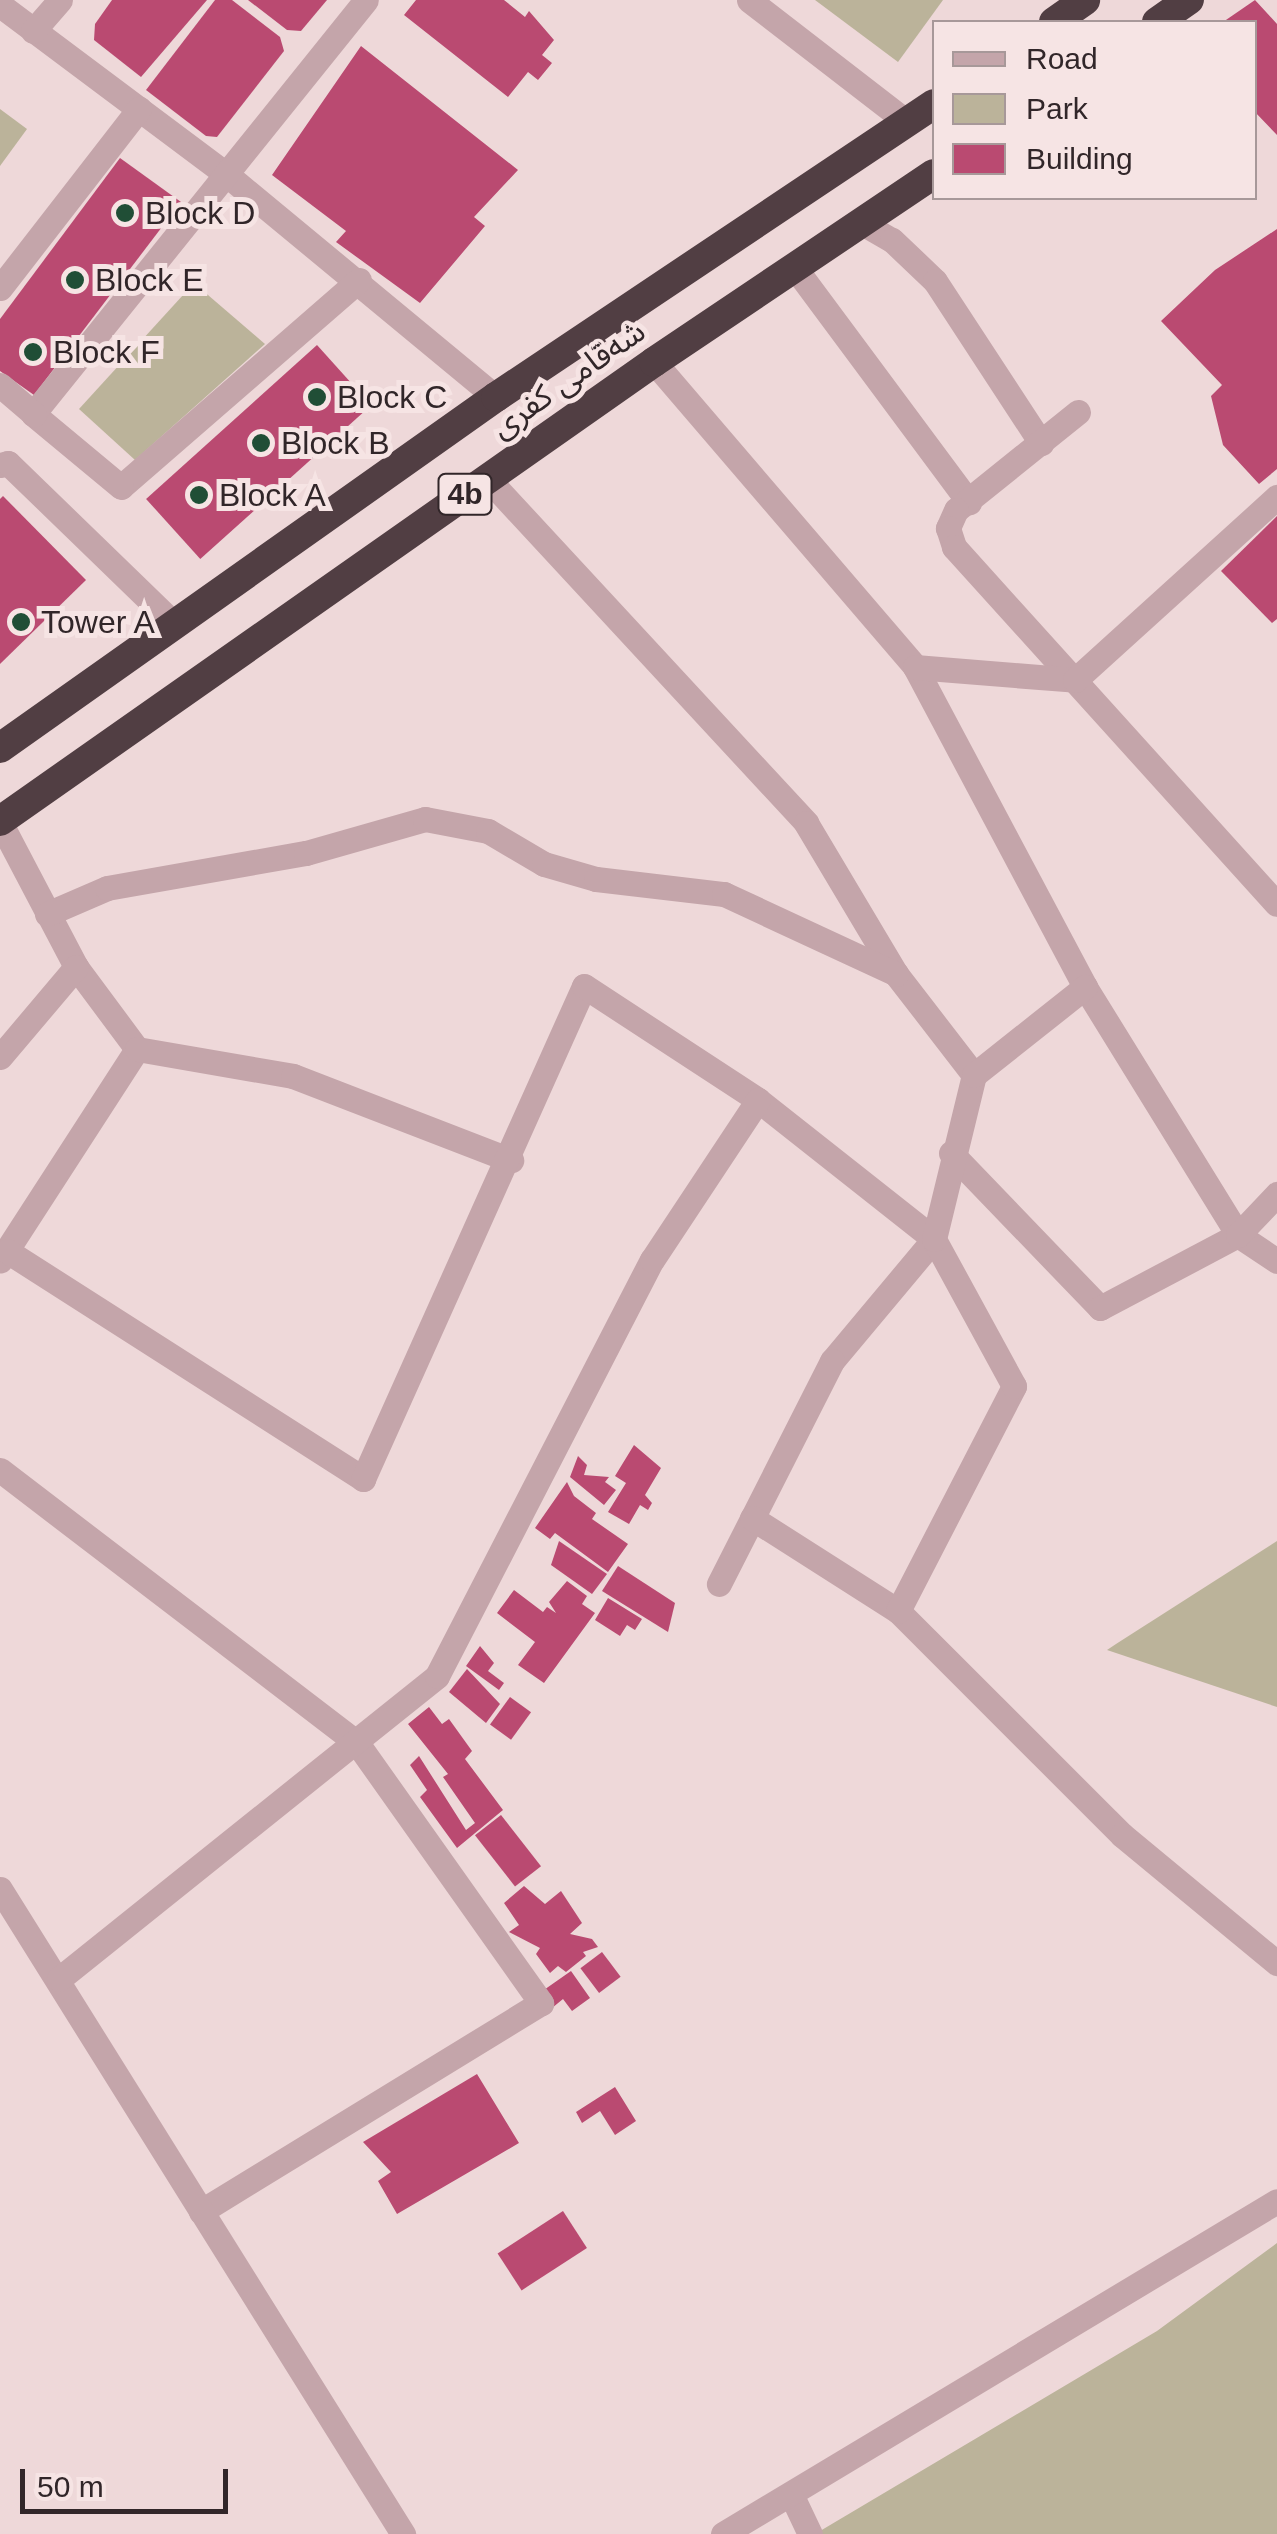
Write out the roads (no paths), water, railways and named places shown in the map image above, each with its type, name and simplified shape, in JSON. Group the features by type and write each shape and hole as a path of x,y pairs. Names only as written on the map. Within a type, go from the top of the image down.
{"highway":[{"path":"1057,20 1085,0"},
{"path":"1160,20 1190,0"},
{"name":"شەقامی کفری","path":"0,748 496,397 932,105"},
{"name":"شەقامی کفری","path":"0,822 654,362 932,175"}],"street":[{"path":"34,31 60,0"},
{"path":"34,414 366,0"},
{"path":"749,0 908,123"},
{"path":"0,5 226,174 496,397"},
{"path":"0,288 139,109"},
{"path":"862,223 892,240 935,282 1041,443"},
{"path":"795,268 969,502"},
{"path":"0,385 121,488 359,280"},
{"path":"654,362 915,667 1085,986 1238,1235 1277,1261"},
{"path":"1078,412 956,510 948,528 954,547 1277,903"},
{"path":"0,465 8,463 174,624"},
{"path":"487,478 806,823 896,974 974,1075"},
{"path":"915,667 1075,680 1277,498"},
{"path":"47,914 107,888 306,853 426,820 488,831 544,864 596,878 724,894 896,974"},
{"path":"0,822 76,967 137,1049 293,1076 511,1160"},
{"path":"0,1056 76,967"},
{"path":"137,1049 3,1256 363,1479 511,1160 584,986 758,1100 934,1239 1014,1386 898,1611"},
{"path":"719,1584 832,1361 934,1239 951,1153 974,1075 1085,986"},
{"path":"59,1979 437,1676 652,1260 758,1100"},
{"path":"951,1153 1100,1308 1238,1235 1277,1194"},
{"path":"0,1470 357,1743 541,2003 201,2211"},
{"path":"752,1518 898,1611 1122,1835 1277,1963"},
{"path":"0,1889 403,2534"},
{"path":"723,2534 1277,2201"},
{"path":"790,2494 810,2534"}],"place":[{"name":"Block D","path":"125,213"},
{"name":"Block E","path":"75,280"},
{"name":"Block F","path":"33,352"},
{"name":"Block C","path":"317,397"},
{"name":"Block B","path":"261,443"},
{"name":"Block A","path":"199,495"},
{"name":"Tower A","path":"21,622"}]}
